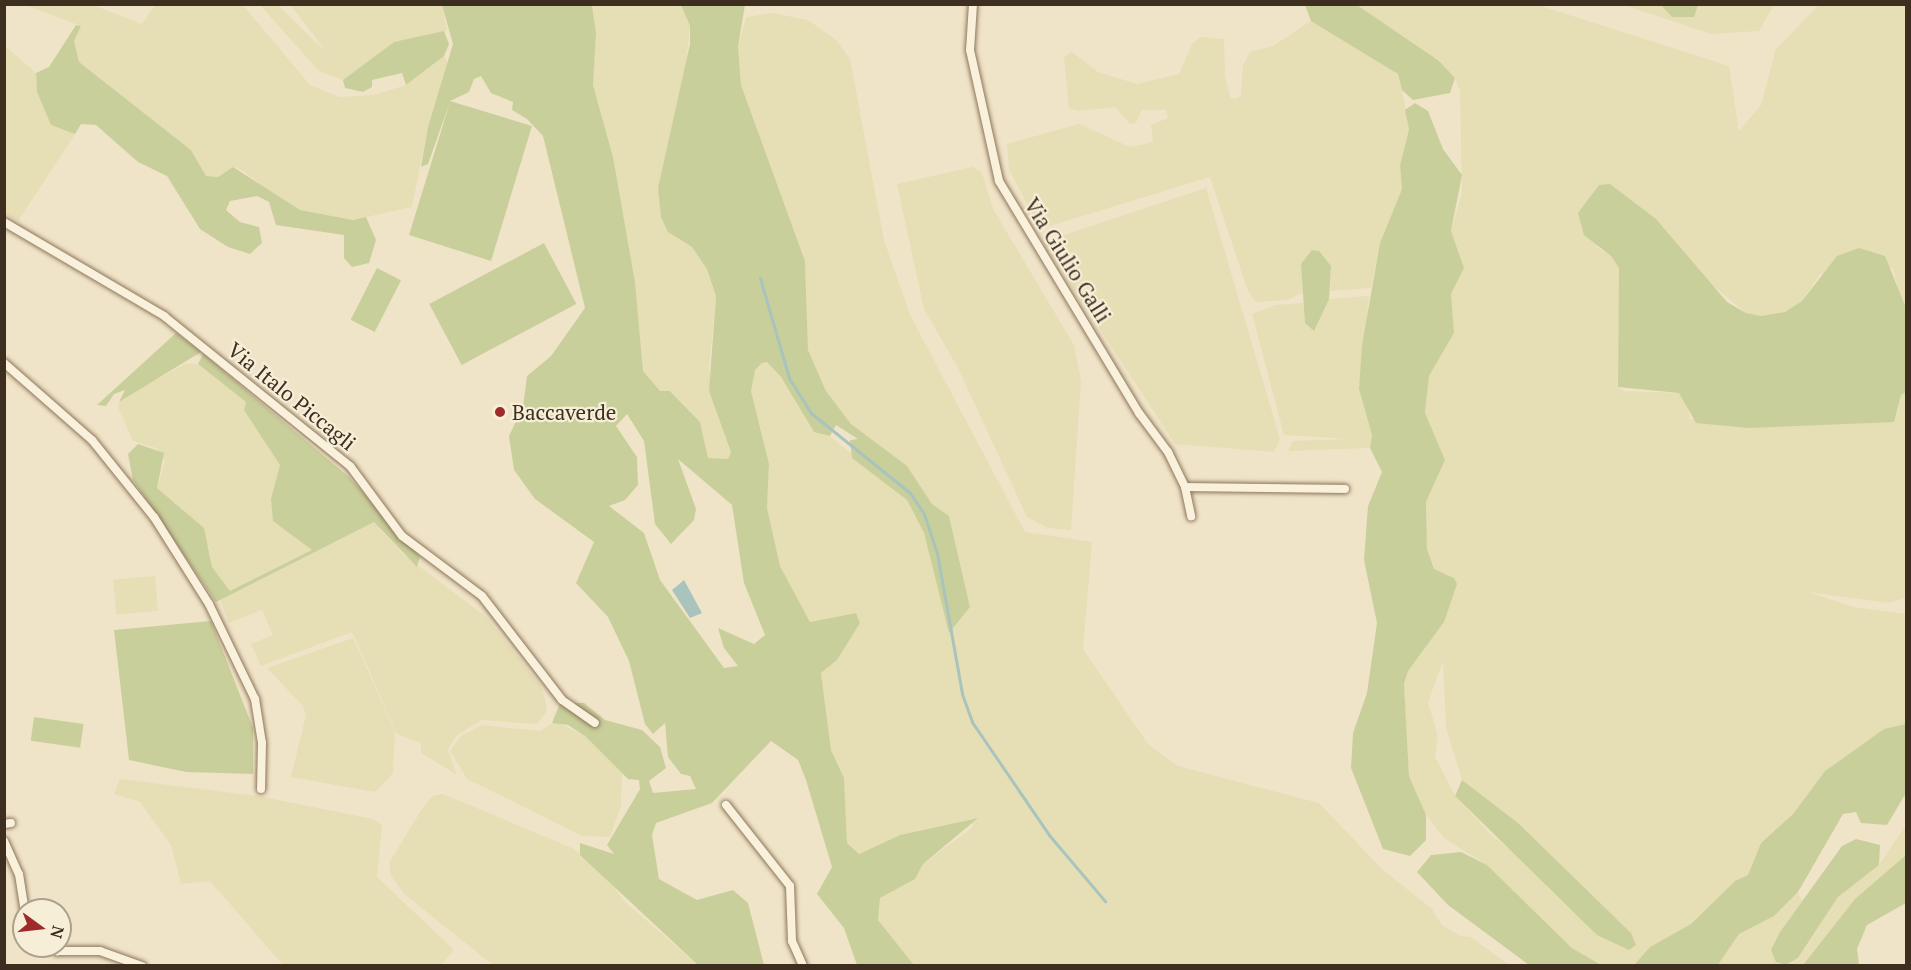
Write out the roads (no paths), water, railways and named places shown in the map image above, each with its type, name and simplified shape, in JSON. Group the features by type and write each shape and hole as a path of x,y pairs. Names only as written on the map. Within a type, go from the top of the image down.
{"street":[{"name":"Via Giulio Galli","path":"973,4 971,58 1003,189 1139,413 1168,452 1185,487 1191,516"},
{"name":"Via Italo Piccagli","path":"4,222 164,316 350,466 386,519 482,596 542,668 562,700 595,723"},
{"path":"4,363 92,440 154,516 209,604 255,699 262,744 261,789"},
{"path":"1185,487 1345,489"},
{"path":"726,805 792,889 792,941 804,966"},
{"path":"4,841 19,874 23,898"},
{"path":"72,951 100,951 142,966"}],"water":[{"path":"684,580 702,613 690,618 672,590"}],"waterway":[{"path":"760,278 789,378 811,413 910,493 924,514 937,553 962,694 972,722 1049,835 1105,901"}],"place":[{"name":"Baccaverde","path":"500,412"}]}
